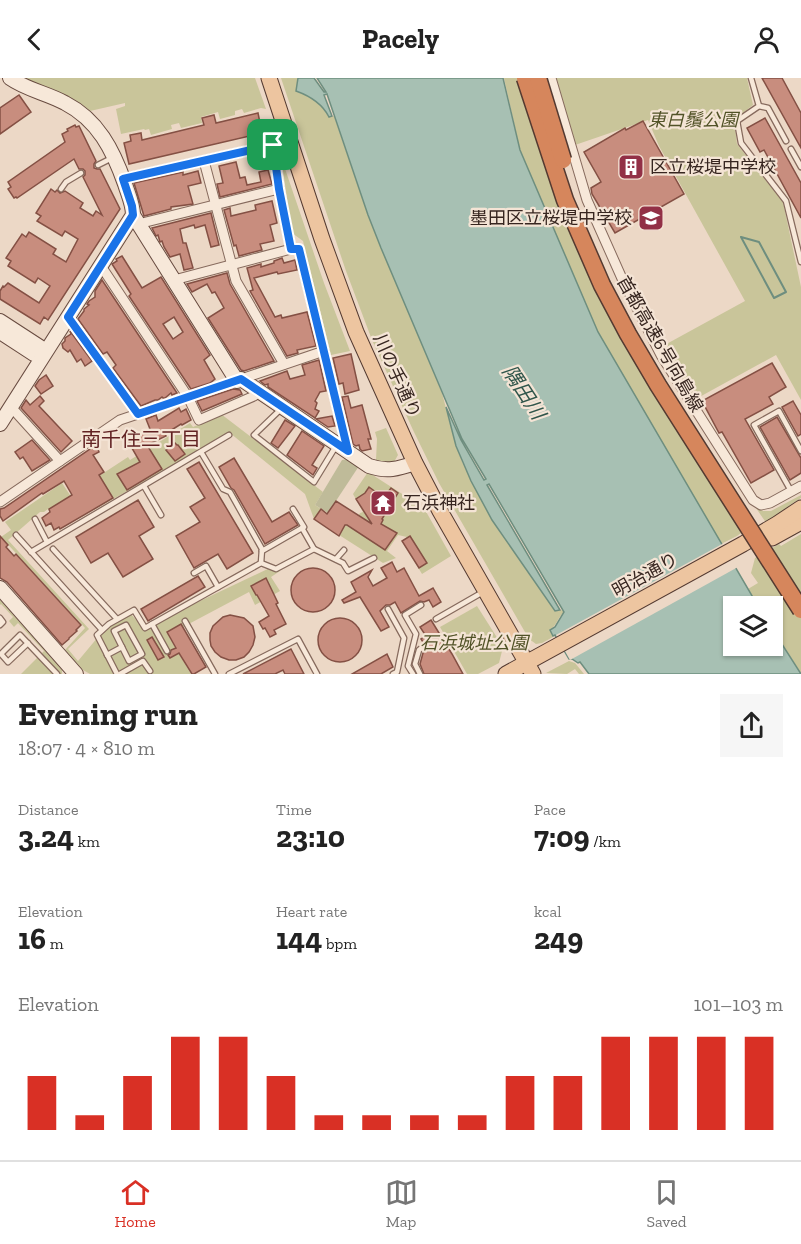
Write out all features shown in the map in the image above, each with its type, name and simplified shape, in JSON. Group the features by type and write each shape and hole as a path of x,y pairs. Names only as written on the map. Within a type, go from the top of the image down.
{"highway":[{"name":"首都高速6号向島線","path":"525,78 569,209 602,285 658,385 801,610"},
{"name":"首都高速6号向島線","path":"539,78 553,104 564,165 574,193 624,303 724,474 801,592"}],"main road":[{"name":"川の手通り","path":"269,78 346,307 415,463 529,670"},
{"name":"明治通り","path":"745,548 801,508"},
{"name":"明治通り","path":"506,674 529,670 563,648 745,548 801,522"}],"street":[{"path":"10,78 31,90 54,97 81,113 96,127 114,157 136,220 239,380 369,466 382,470 401,468 415,463"},
{"path":"553,104 555,98 550,97 540,100 535,97 533,89 538,82 549,78 553,104 587,200 624,283 661,355 746,492 761,505 770,503 801,486"},
{"path":"123,179 273,145 291,249"},
{"path":"204,161 237,281 284,363"},
{"path":"0,423 101,266 136,220 216,206 279,189"},
{"path":"174,280 291,249 299,249 324,351 343,447"},
{"path":"101,266 188,397 199,420 255,396 259,392"},
{"path":"68,317 138,414"},
{"path":"0,321 40,347 44,354"},
{"path":"0,332 34,354 44,354"},
{"path":"0,501 120,420 324,351"},
{"path":"11,407 60,461"},
{"path":"0,588 76,674"}],"lane":[{"path":"751,78 759,106"},
{"path":"786,141 768,108 759,106 737,121 741,143 786,201 801,262"},
{"path":"791,149 801,167"},
{"path":"98,165 114,157"},
{"path":"62,189 66,182 81,173"},
{"path":"283,408 254,435 314,482 343,447"},
{"path":"791,491 754,425 779,411 801,451"},
{"path":"31,552 229,435"},
{"path":"201,452 223,489 230,492 262,549 261,563"},
{"path":"144,486 161,515"},
{"path":"293,509 314,549 343,562 348,572 374,558"},
{"path":"34,519 47,542"},
{"path":"262,550 302,528"},
{"path":"16,535 102,630"},
{"path":"53,549 117,619"},
{"path":"261,563 276,569 314,549"},
{"path":"336,560 344,550"},
{"path":"150,671 143,661 119,674 97,635 109,624 134,609 145,628 261,563"},
{"path":"194,573 206,566 218,587"},
{"path":"436,619 486,591"},
{"path":"412,674 408,666 416,634 405,615 422,605"},
{"path":"388,609 404,638 397,672 394,674"},
{"path":"0,618 3,622 0,625"},
{"path":"185,621 215,674"},
{"path":"152,624 166,651"},
{"path":"126,625 142,654 129,661 122,647 114,631 126,625"},
{"path":"28,643 8,662 2,658 1,654 20,635 28,643 57,674"},
{"path":"229,674 298,639 317,674"},
{"path":"420,674 415,664 419,650 424,646"},
{"path":"107,655 122,647"}],"green space":[{"path":"22,78 255,78 266,109 261,108 244,113 242,109 235,111 235,115 220,119 218,112 201,117 202,123 181,128 179,123 171,125 172,129 151,135 149,129 121,134 116,109 125,106 125,103 90,111 66,96"},
{"path":"281,78 298,78 296,91 315,101 329,117 334,116 368,215 442,393 463,464 492,520 555,611 564,612 550,630 553,637 542,643 536,644 529,639 439,483 413,430 372,340 346,271"},
{"path":"504,78 529,78 560,171 621,311 751,526 721,544 598,332 520,150"},
{"name":"東白鬚公園","path":"556,78 747,78 753,105 734,120 737,144 783,202 801,287 801,400 776,355 694,400 661,347 745,301 659,146 648,120 575,145"},
{"path":"281,157 350,351 331,355 303,241 292,233"},
{"path":"221,414 323,492 315,505 350,528 363,512 353,494 368,472 424,508 451,556 422,574 402,541 407,537 398,535 387,551 396,558 383,563 314,519 305,494 230,433 60,529 48,509 40,512 8,540 89,629 68,649 78,661 103,631 131,614 143,628 276,565 280,571 271,577 280,591 255,605 249,592 168,635 191,674 90,674 83,670 65,650 85,628 1,537 11,530 5,522 62,483 70,495 128,457 130,460 190,423 193,427"},
{"path":"386,428 398,455 394,462 376,460 375,432"},
{"path":"801,495 801,498 767,524 756,508 756,506 763,511 771,511"},
{"path":"801,534 801,673 783,645 783,596 752,596 748,589 758,583 751,573 755,558 779,544 781,546"},
{"path":"0,600 62,670 62,674 21,674 44,651 18,623 14,627 9,621 13,617 0,605"},
{"name":"石浜城址公園","path":"477,606 503,647 499,663 478,674 467,674 440,627"},
{"path":"569,661 575,663 584,674 579,674 575,669 567,674 546,673"}],"shaded area":[{"path":"348,459 359,466 328,513 315,505 342,460"}],"water":[{"name":"隅田川","path":"298,78 314,78 326,92 317,78 503,78 520,150 598,332 752,596 723,596 723,656 783,656 783,646 801,674 589,674 580,662 569,659 550,630 555,627 564,612 489,484 487,485 560,610 555,611 492,520 471,481 456,446 446,407 461,440 484,480 486,479 462,439 381,248 327,94 324,95 332,116 329,117 315,101 296,91"}],"pier":[{"path":"724,543 738,567 570,660 556,635"}],"building":[{"path":"762,78 782,78 801,113 801,148"},
{"path":"19,95 31,112 0,134 0,108"},
{"path":"258,113 262,133 129,164 124,143 131,141 130,135 141,133 142,140 204,125 202,118 214,115 216,123"},
{"path":"765,118 801,183 801,218 764,150 760,152 747,128"},
{"name":"区立桜堤中学校","path":"643,121 684,194 615,233 592,194 591,188 601,182 584,152 625,128 626,130"},
{"path":"75,125 79,126 96,161 94,168 100,169 120,209 48,320 44,317 40,324 0,299 0,291 8,283 39,303 50,286 38,278 35,283 8,266 11,261 6,258 22,234 26,237 29,232 56,249 53,254 66,262 78,239 65,231 62,236 37,221 41,216 36,213 51,189 60,193 65,191 83,203 80,208 93,216 96,211 102,215 83,177 85,171 79,169 74,159 17,198 14,198 8,189 11,187 8,182 65,142 62,134"},
{"path":"236,162 240,178 245,177 247,185 261,182 259,172 268,170 272,184 220,197 217,184 223,183 219,166"},
{"path":"198,171 201,183 188,186 193,204 171,207 171,209 144,216 134,183"},
{"path":"272,201 277,223 270,225 274,241 260,244 262,250 239,256 224,210 230,208 231,216 256,210 255,205"},
{"path":"211,213 219,245 211,247 205,225 180,229 193,268 184,270 180,254 170,257 152,228"},
{"path":"122,256 142,288 161,277 210,355 204,360 215,379 210,383 191,389 129,296 131,294 112,264 117,261 116,259","holes":["174,317 183,332 173,339 163,324"]},
{"path":"282,258 284,263 295,260 297,270 254,278 275,317 281,315 282,318 307,312 316,346 297,350 298,353 287,356 250,291 253,290 247,268 261,264 261,267"},
{"path":"227,273 230,284 274,361 241,370 208,318 224,308 215,292 212,293 207,284 192,292 187,284"},
{"path":"102,280 177,393 172,395 171,393 165,398 162,397 141,406 113,368 116,365 107,352 103,354 78,319 89,305 87,304 89,301 95,297 95,291"},
{"path":"70,331 92,361 85,366 81,359 77,362 70,350 68,352 63,348 62,344 71,334"},
{"path":"351,354 359,390 345,394 343,383 339,384 333,358"},
{"path":"319,360 326,391 320,392 315,401 317,403 315,409 319,411 315,418 268,387 268,384 265,385 260,381 287,371 290,379 305,375 302,365"},
{"path":"772,363 786,387 769,397 773,404 745,419 774,470 751,483 722,432 719,433 702,401"},
{"path":"46,375 53,386 41,394 35,386"},
{"path":"233,389 240,390 242,394 202,411 197,401"},
{"path":"40,396 44,401 39,406 72,441 61,452 21,408 26,400 30,405"},
{"path":"348,396 351,408 362,405 371,439 368,439 371,449 362,451 359,445 353,444 342,397"},
{"path":"793,401 801,415 801,434 798,436 782,407"},
{"path":"179,408 181,412 186,409 191,420 147,445 162,469 127,490 117,474 140,462 129,443 150,429 146,419 156,415 158,421"},
{"path":"332,416 335,426 328,427 316,419"},
{"path":"777,417 801,458 801,473 790,480 760,427"},
{"path":"285,420 295,426 278,448 271,443"},
{"path":"302,431 324,446 312,465 317,468 313,475 287,455"},
{"path":"32,440 50,460 32,471 23,457 20,459 15,452"},
{"path":"175,443 185,454 175,461 166,450"},
{"path":"96,445 99,452 93,455 104,472 99,475 113,498 60,529 59,527 54,530 51,523 46,526 42,518 50,512 49,509 72,495 64,481 42,493 3,521 0,509"},
{"path":"234,458 272,522 289,512 298,525 265,544 219,467"},
{"path":"199,462 253,553 227,569 218,554 194,568 176,536 200,522 190,507 205,498 187,469"},
{"path":"369,487 380,495 382,492 386,495 391,488 398,493 382,519 381,524 397,533 385,550 347,525 339,536 314,519 321,509 327,514 336,501 372,524 356,499"},
{"path":"138,500 154,527 139,536 153,559 123,577 108,553 91,563 76,537"},
{"path":"0,536 14,556 16,554 81,625 62,645 7,582 0,578"},
{"path":"410,536 427,563 419,568 402,541"},
{"path":"392,562 397,572 404,568 419,596 433,588 441,602 433,607 429,600 420,601 401,613 395,602 386,605 380,611 389,627 381,631 360,597 344,603 342,600 356,592 351,582 372,570 368,577 373,586 387,578 381,568"},
{"path":"313,568 322,569 329,574 334,581 334,599 329,606 322,611 313,612 304,611 297,606 292,599 291,590 292,581 297,574 304,569"},
{"path":"198,576 205,587 148,621 141,609"},
{"path":"266,578 286,624 274,630 276,634 270,637 259,622 269,616 251,586"},
{"path":"230,615 244,618 253,626 255,637 249,652 236,660 221,657 211,646 210,640 213,626 223,617"},
{"path":"340,618 349,619 356,624 361,631 361,649 356,656 349,661 340,662 331,661 324,656 319,649 318,640 319,631 324,624 331,619"},
{"path":"431,620 463,674 424,674 420,664 428,646 421,639 426,636 420,627"},
{"path":"181,624 206,667 194,674 179,653 170,658 168,655 176,648 167,632"},
{"path":"152,637 164,657 158,660 147,640"},
{"path":"291,649 304,674 285,674 283,670 275,674 243,674"},
{"path":"387,654 393,667 381,674 352,674"}],"waterway":[{"path":"741,237 759,242 786,292 774,298 741,237"}],"place":[{"name":"区立桜堤中学校","path":"631,167"},
{"name":"墨田区立桜堤中学校","path":"651,218"},
{"name":"石浜神社","path":"383,503"}],"district":[{"name":"南千住三丁目","path":"141,439"}],"route":[{"path":"273,145 291,249 299,249 348,451 241,379 138,414 68,317 133,215 123,179 273,145"}]}
